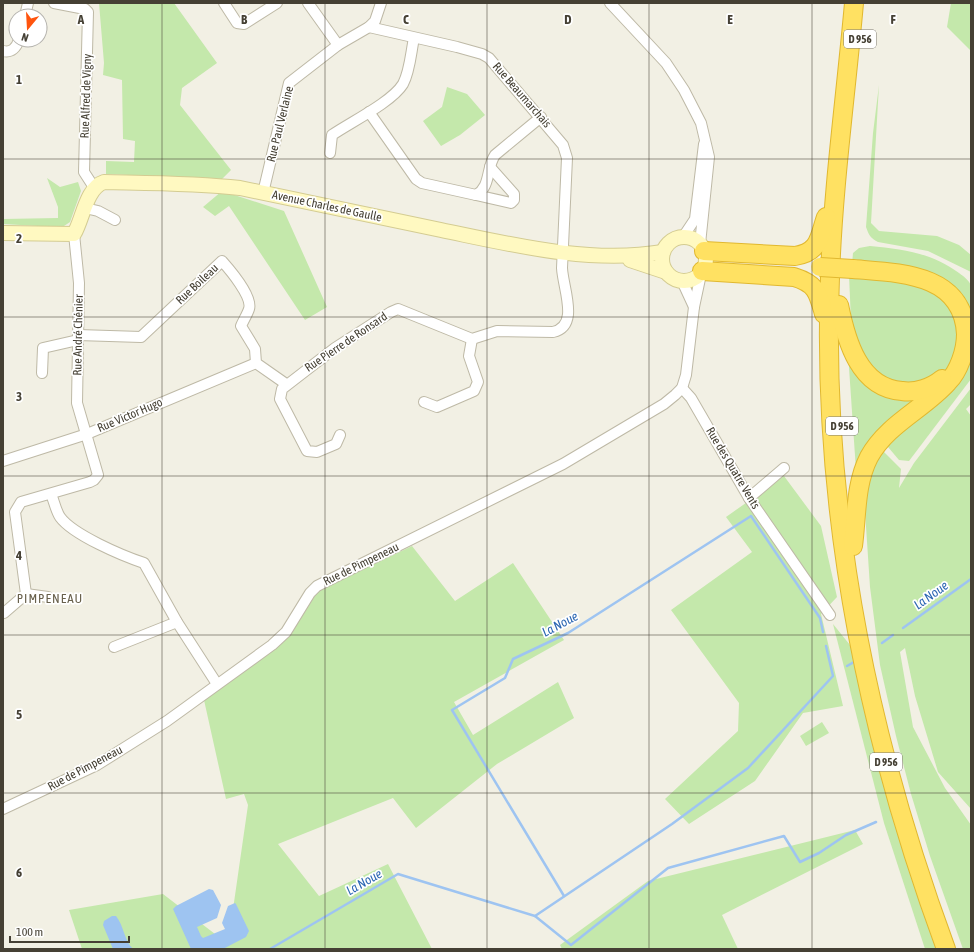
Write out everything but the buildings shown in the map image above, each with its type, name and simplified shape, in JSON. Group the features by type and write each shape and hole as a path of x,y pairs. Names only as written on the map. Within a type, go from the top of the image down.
{"highway":[{"name":"D 956","path":"854,3 835,196 830,280 829,334 831,408 837,493 847,570 860,642 889,773 928,898 946,949"},
{"name":"D 956","path":"863,3 842,232 839,305 839,384 844,465 853,546 864,616 884,714 915,831 931,882 955,949"},
{"name":"D 956","path":"703,260 803,255 815,247 819,240 835,196"},
{"name":"D 956","path":"703,260 853,269 906,274 920,277 939,286 947,292 961,311 965,326 964,349 959,363 949,381 937,393 890,431 869,456 862,472 858,491 853,546"},
{"name":"D 956","path":"703,260 804,280 813,286 817,291 829,334"},
{"name":"D 956","path":"839,305 843,326 858,364 866,374 879,384 894,391 910,392 931,386 949,373 964,349"}],"street":[{"name":"Rue Alfred de Vigny","path":"54,3 85,9 88,12 84,172 94,189"},
{"path":"224,3 237,23 244,24 277,3"},
{"path":"308,3 338,45"},
{"path":"369,27 375,21 381,3"},
{"path":"610,3 666,63 695,108 705,136 709,157 703,260 694,307 688,364 682,388"},
{"name":"Rue Paul Verlaine","path":"263,193 289,83 338,45 369,27"},
{"name":"Rue Beaumarchais","path":"369,27 476,52 489,58 541,117 563,145 566,152 562,253"},
{"path":"330,153 332,135 369,112 403,84 407,74 414,38"},
{"path":"3,51 7,52 15,48"},
{"path":"369,112 416,179 422,183 511,203 514,200 514,194 490,167"},
{"path":"476,195 485,187 491,161 495,155 541,117"},
{"path":"683,237 695,218 705,136"},
{"name":"Avenue Charles de Gaulle","path":"94,189 99,183 104,182 212,185 263,193 503,243 562,253 644,255 663,252"},
{"path":"3,233 74,234 94,189"},
{"path":"85,208 98,211 115,220"},
{"name":"Rue André Chénier","path":"51,494 90,482 94,480 98,474 77,403 79,283 74,234"},
{"path":"683,237 696,240 703,260 690,280 682,281 666,272 662,259 663,252 671,241 683,237"},
{"path":"424,402 436,407 474,391 478,382 469,356 472,339 497,331 553,332 561,330 567,324 569,314 562,283 562,253"},
{"name":"Avenue Charles de Gaulle","path":"610,255 642,262 666,272"},
{"name":"Rue Boileau","path":"78,337 141,337 222,261 230,270 247,297 249,309 241,326 254,348 256,363"},
{"path":"682,281 694,307"},
{"name":"Rue Pierre de Ronsard","path":"286,384 335,348 398,309 472,339"},
{"path":"42,373 43,348 78,337"},
{"path":"256,363 286,384 282,389 280,399 307,451 318,452 336,444 340,434"},
{"name":"Rue Victor Hugo","path":"3,461 87,434 256,363"},
{"name":"Rue des Quatre Vents","path":"682,388 691,398 750,498 830,615"},
{"name":"Rue de Pimpeneau","path":"3,809 97,765 167,721 272,645 286,632 310,593 317,586 563,464 664,404 682,388"},
{"path":"750,498 784,468"},
{"path":"26,594 15,512 22,502 51,494 59,516 67,524 119,553 144,563 177,622 217,684"},
{"path":"4,613 26,594 48,597"},
{"path":"114,647 177,622"}],"green space":[{"path":"99,3 174,3 217,63 182,88 180,105 231,170 222,179 106,174 106,161 134,162 135,141 123,139 122,80 103,75 104,63"},
{"path":"951,3 971,3 971,51 947,27"},
{"path":"879,85 871,223 879,231 937,236 959,245 971,255 971,272 928,251 878,242 871,238 869,234 866,227 873,133"},
{"path":"447,87 467,94 485,115 460,135 441,146 423,121 442,107"},
{"path":"47,178 60,187 78,182 81,191 70,222 64,226 55,227 3,224 3,219 58,218 58,207"},
{"path":"222,191 284,211 327,307 305,320 229,206 215,216 203,207"},
{"path":"870,246 928,256 949,266 966,279 972,290 971,324 960,297 852,264 853,253 859,248"},
{"path":"849,275 898,280 934,290 954,312 959,344 953,361 943,373 930,381 895,387 861,364 851,321"},
{"path":"971,346 971,379 909,461 899,460 888,447 889,437"},
{"path":"848,353 872,384 933,388 886,431 857,485"},
{"path":"971,388 971,404 966,409 971,416 971,809 938,772 915,696 905,648 900,652 913,727 945,788 971,825 971,949 963,949 930,856 911,794 880,665 870,587 864,496 872,460 883,451 901,469 899,488 914,463"},
{"path":"784,476 821,526 837,597 821,614 843,706 803,713 755,781 689,824 665,799 738,731 739,703 671,610 752,552 726,517"},
{"path":"412,546 455,601 513,563 564,640 454,702 473,735 558,682 574,718 497,764 416,828 393,798 278,844 319,896 388,864 432,949 82,949 69,910 163,894 228,944 248,805 244,794 226,799 204,700 289,637 318,591"},
{"path":"833,624 854,650 941,949 925,949 884,823"},
{"path":"822,722 829,733 806,746 800,736"},
{"path":"855,830 863,844 722,915 738,949 562,949 560,945 648,881"}],"water":[{"path":"209,889 213,890 221,905 217,918 197,927 201,936 203,938 225,929 222,923 228,906 235,903 249,931 246,937 223,949 191,949 173,909"},
{"path":"112,916 116,916 119,920 133,949 113,949 103,925 104,921"}],"waterway":[{"name":"La Noue","path":"564,896 452,710 505,678 513,659 568,633 751,516 820,618 823,632"},
{"name":"La Noue","path":"903,628 971,579"},
{"name":"La Noue","path":"882,643 893,635"},
{"name":"La Noue","path":"270,949 398,874 535,916 672,824 748,768 833,676 826,646"},
{"name":"La Noue","path":"847,666 854,662"},
{"path":"535,916 571,945 668,868 784,836 800,862 819,853 846,835 876,822"}],"district":[{"name":"PIMPENEAU","path":"50,598"}]}
